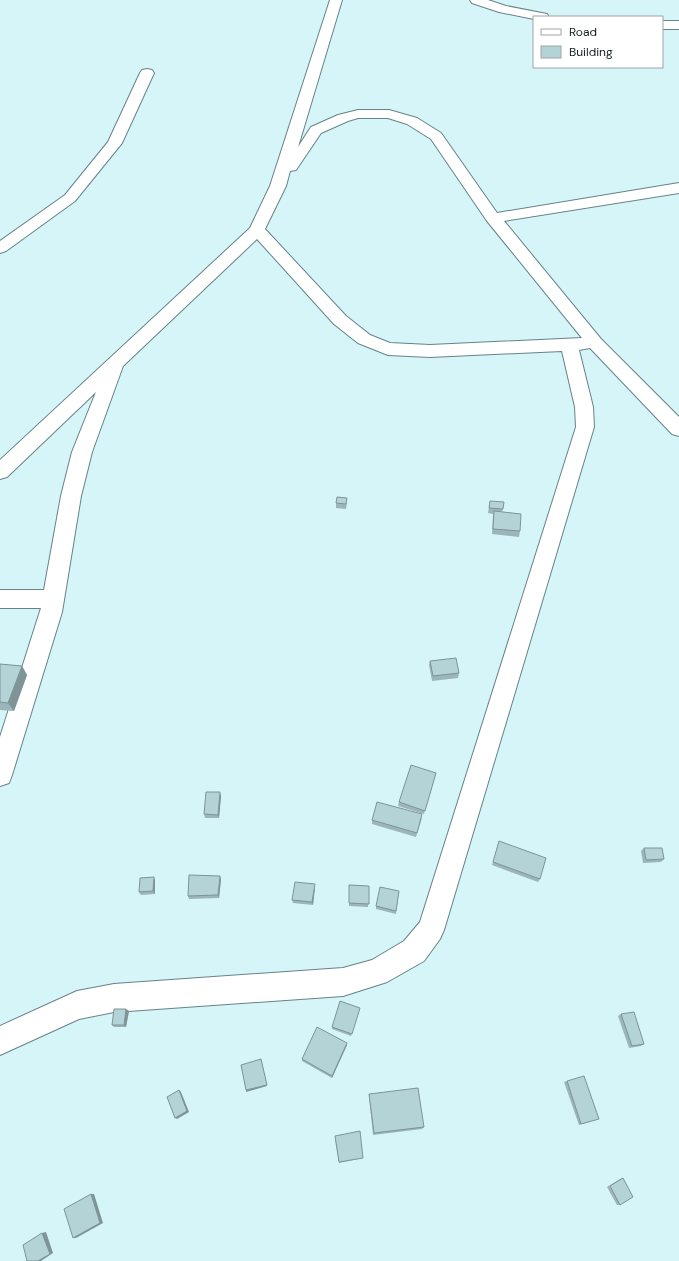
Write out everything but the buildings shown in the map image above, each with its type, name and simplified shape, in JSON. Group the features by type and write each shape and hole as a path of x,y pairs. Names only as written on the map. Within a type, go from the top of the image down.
{"street":[{"path":"476,0 503,9 538,16"},
{"path":"0,472 257,230 278,186 338,1"},
{"path":"663,25 679,25"},
{"path":"0,248 70,198 115,143 147,73"},
{"path":"278,186 316,130 343,118 358,114 389,114 412,120 436,136 493,218 595,343 679,429"},
{"path":"493,218 679,188"},
{"path":"257,230 340,320 364,340 388,349 430,351 595,343"},
{"path":"0,1041 77,1005 114,998 343,982 378,972 414,951 431,930 585,427 584,407 569,344"},
{"path":"0,775 51,612 71,496 82,452 117,362"},
{"path":"0,599 53,599"}]}
